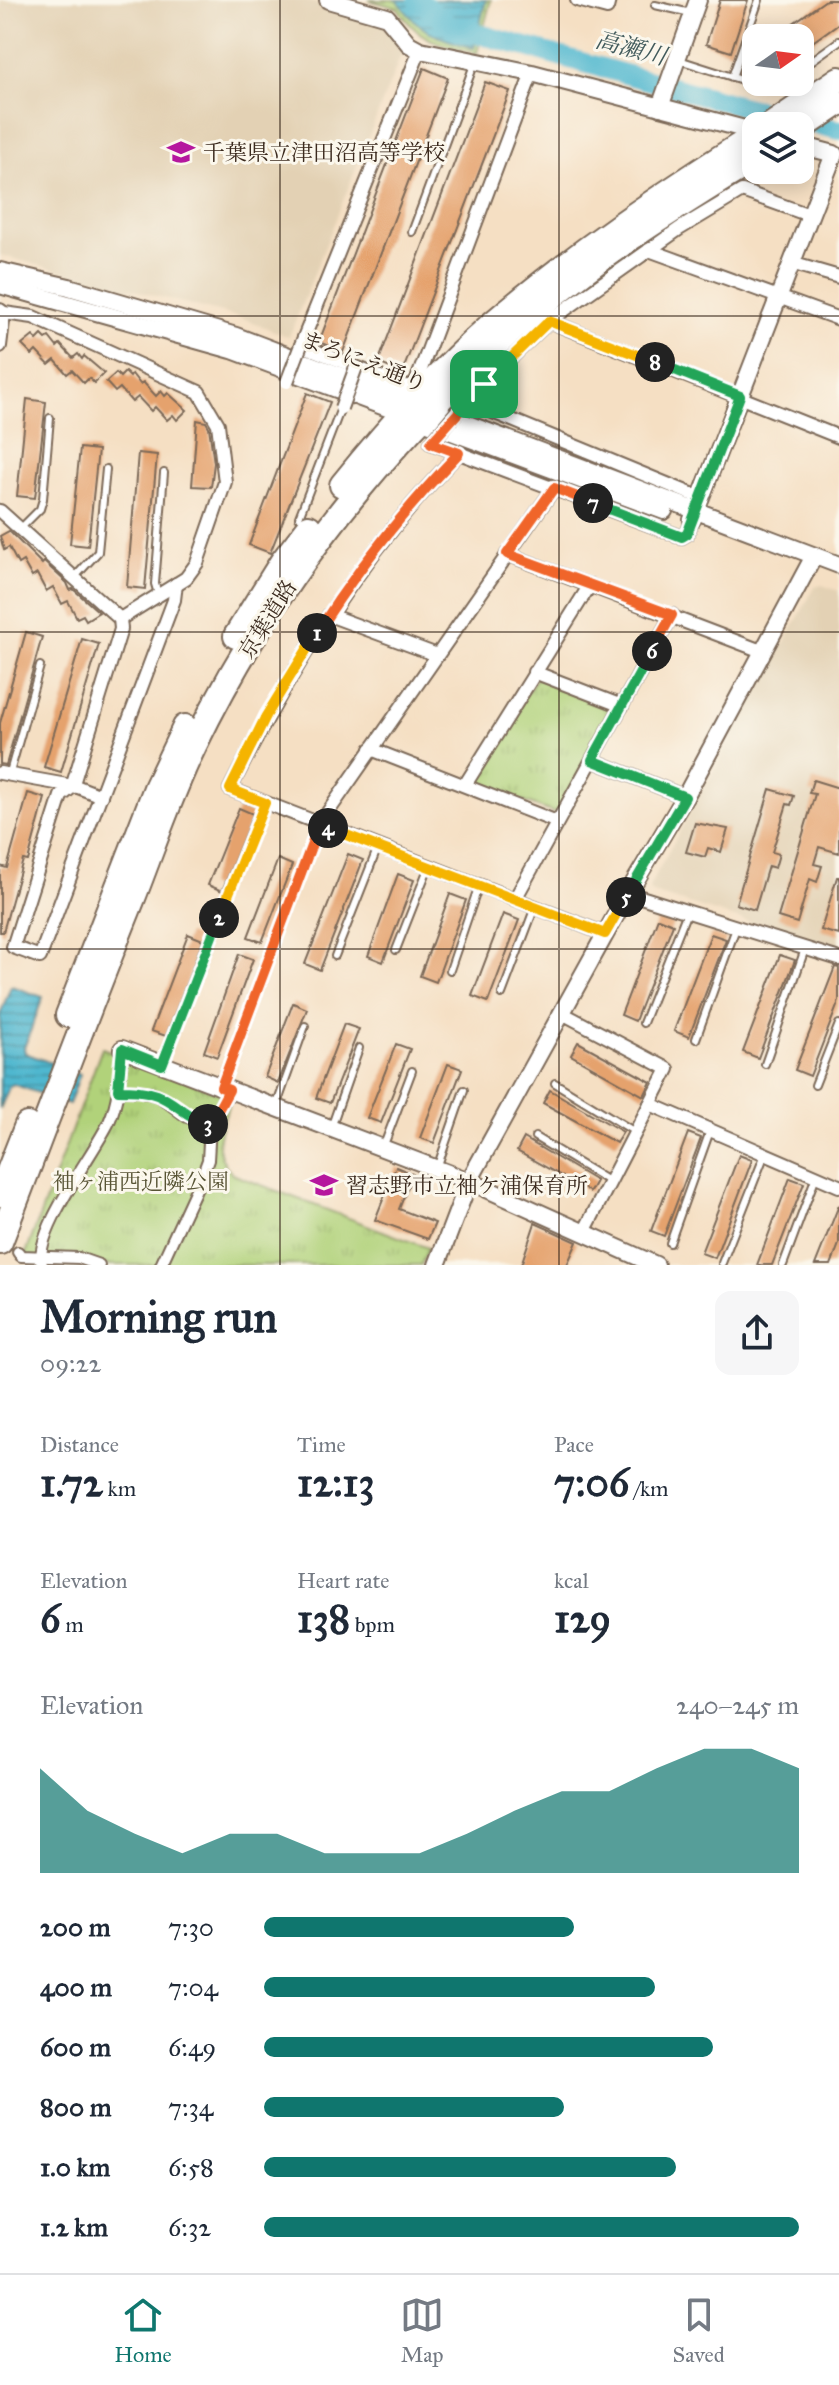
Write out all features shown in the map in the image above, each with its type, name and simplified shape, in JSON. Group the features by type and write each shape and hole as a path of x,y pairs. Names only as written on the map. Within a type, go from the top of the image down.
{"highway":[{"path":"791,112 839,79"},
{"path":"814,120 839,103"},
{"name":"京葉道路","path":"666,203 742,145"},
{"name":"京葉道路","path":"0,1194 44,1102 172,794 223,689 330,525 415,412 491,325 577,256 666,203 742,165"},
{"name":"京葉道路","path":"9,1247 44,1102"}],"street":[{"path":"328,0 387,17 409,44 420,50 661,104 742,130"},
{"path":"577,0 607,8 609,0"},
{"path":"661,104 694,4"},
{"path":"287,382 420,50"},
{"path":"301,345 405,387 415,385 532,73"},
{"path":"809,215 742,191 649,250 549,321 466,401 431,443 682,537 687,534 834,154 814,149"},
{"path":"649,250 839,319"},
{"path":"791,263 839,277"},
{"name":"まろにえ通り","path":"0,271 69,287 236,336 415,412"},
{"name":"まろにえ通り","path":"0,285 232,350 415,412 696,510 811,561 839,577"},
{"path":"0,346 2,312 33,317 199,392 218,424 225,482 197,563 186,578 120,619"},
{"path":"549,321 839,437"},
{"path":"341,408 356,367"},
{"path":"466,401 696,510"},
{"path":"459,453 424,491 329,615 266,716 230,789 605,934"},
{"path":"319,825 554,488"},
{"path":"0,511 120,619 121,629 72,787 61,796 13,947 40,957 174,600 176,584"},
{"path":"507,554 764,652"},
{"path":"437,1265 469,1181 628,893 685,797 811,561"},
{"name":"まろにえ通り","path":"811,561 839,565"},
{"path":"465,785 590,585"},
{"path":"329,615 437,655"},
{"path":"515,899 672,615"},
{"path":"534,672 622,706"},
{"path":"371,749 557,822"},
{"path":"592,760 685,797"},
{"path":"2,774 72,787 101,796"},
{"path":"628,893 839,959"},
{"path":"562,1013 668,1069 584,1232"},
{"path":"41,1261 61,1203 110,1120 118,1090 122,1049 469,1181 656,1265"},
{"path":"161,1265 205,1168 210,1125 225,1088"},
{"path":"118,1090 159,1096 187,1117 210,1125"},
{"path":"650,1104 839,1186"},
{"path":"9,1247 21,1256 41,1261 79,1258 99,1265"}],"lane":[{"path":"732,77 759,0"},
{"path":"655,5 694,4"},
{"path":"814,59 839,41"},
{"path":"412,232 475,62"},
{"path":"673,67 742,80"},
{"path":"299,517 341,408"},
{"path":"20,529 40,509 43,499 50,418"},
{"path":"74,578 98,552 106,469"},
{"path":"158,594 155,584 164,473"},
{"path":"2,774 40,666"},
{"path":"162,1065 265,803"},
{"path":"225,1088 319,825"},
{"path":"335,956 378,847"},
{"path":"396,950 429,866"},
{"path":"450,970 479,885"},
{"path":"502,994 535,907"},
{"path":"643,1023 687,912"},
{"path":"696,1039 736,928"},
{"path":"765,1064 805,949"},
{"path":"815,1085 839,1024"},
{"path":"276,1108 305,1026"},
{"path":"331,1129 359,1048"},
{"path":"383,1148 412,1071"},
{"path":"555,1083 635,1132"},
{"path":"437,1169 464,1090"},
{"path":"670,1243 710,1131"},
{"path":"535,1137 610,1182"},
{"path":"722,1263 765,1154"},
{"path":"783,1265 816,1176"}],"shaded area":[{"name":"千葉県立津田沼高等学校","path":"0,0 302,0 382,21 403,50 289,337 245,319 0,255"},
{"path":"822,585 839,591 839,950 650,892 649,887 815,587"}],"green space":[{"path":"369,0 491,0 477,53 432,40 414,28 398,8"},
{"path":"537,677 615,707 557,814 470,782"},
{"name":"袖ヶ浦西近隣公園","path":"102,1048 231,1098 218,1145 232,1174 428,1248 421,1265 40,1265 24,1259"}],"water":[{"path":"394,0 486,0 474,48 430,33"},
{"path":"11,986 43,997 24,1048 25,1053 80,1074 69,1104 13,1084 0,1109 0,1015"}],"building":[{"path":"720,0 748,0 731,52 706,44"},
{"path":"826,0 839,0 839,23 814,41 814,24 792,24"},
{"path":"424,68 448,78 343,352 319,342"},
{"path":"485,82 510,91 402,373 378,363"},
{"path":"42,335 46,339 49,337 57,347 60,344 73,358 78,354 82,359 84,356 104,373 94,383 89,378 84,383 72,370 67,374 55,360 49,365 36,351 32,355 22,345 33,336 37,340"},
{"path":"125,372 130,377 132,374 140,384 143,382 156,396 161,391 165,396 168,393 187,410 177,420 173,415 167,420 155,407 151,411 138,397 132,402 120,388 115,392 106,382 116,373 120,377"},
{"path":"307,393 330,402 270,553 249,545"},
{"path":"27,399 46,402 35,498 17,496"},
{"path":"197,420 206,422 209,427 214,463 211,487 192,486"},
{"path":"80,448 98,450 88,546 70,544"},
{"path":"138,453 157,455 145,589 127,587"},
{"path":"9,531 42,564 44,562 67,583 70,590 73,589 99,612 86,620 83,615 77,618 68,601 62,604 53,587 46,591 37,574 32,577 23,561 18,564 9,547 4,550 0,536"},
{"path":"26,632 42,637 6,765 0,764 0,723"},
{"path":"82,639 99,644 61,772 44,767"},
{"path":"813,780 839,788 839,853 819,847 814,864 822,866 817,882 810,879 797,923 778,917 815,794 809,793"},
{"path":"770,789 794,796 791,805 787,804 772,852 779,854 775,868 768,866 755,910 736,904"},
{"path":"28,793 45,798 28,861 23,860 3,932 0,932 0,866 7,868"},
{"path":"239,808 253,814 222,891 208,885"},
{"path":"695,823 728,829 721,852 708,848 705,857 686,852"},
{"path":"348,854 363,860 320,970 305,964"},
{"path":"278,859 292,865 262,942 248,937"},
{"path":"398,874 414,880 383,962 368,956"},
{"path":"839,877 839,935 821,930"},
{"path":"450,894 466,900 436,982 420,976"},
{"path":"503,914 519,920 488,1002 472,996"},
{"path":"658,918 673,924 635,1021 621,1015"},
{"path":"188,934 203,940 166,1036 151,1031"},
{"path":"711,934 726,939 689,1037 674,1031"},
{"path":"239,954 253,959 217,1057 204,1052"},
{"path":"780,955 795,960 758,1058 743,1052"},
{"path":"835,967 839,968 839,1001 810,1076 795,1070"},
{"path":"293,1003 307,1009 278,1083 265,1077"},
{"path":"344,1024 359,1029 330,1103 316,1098"},
{"path":"578,1042 651,1082 644,1096 571,1055"},
{"path":"396,1044 410,1049 381,1123 367,1118"},
{"path":"448,1064 462,1069 434,1143 420,1138"},
{"path":"550,1090 623,1132 616,1143 543,1103"},
{"path":"688,1133 701,1138 664,1236 651,1231"},
{"path":"524,1138 596,1181 590,1192 517,1151"},
{"path":"739,1155 752,1160 715,1258 701,1253"},
{"path":"396,1167 413,1174 399,1209 435,1223 428,1239 375,1220"},
{"path":"790,1178 804,1183 772,1265 757,1265"},
{"path":"839,1205 839,1244 831,1265 815,1265"},
{"path":"535,1223 577,1242 567,1265 521,1265"}],"waterway":[{"name":"高瀬川","path":"418,0 450,26 839,130"}],"place":[{"name":"千葉県立津田沼高等学校","path":"181,152"},
{"name":"習志野市立袖ケ浦保育所","path":"324,1185"}],"route":[{"path":"549,321 740,396 687,534 682,537 554,488 507,554 672,615 592,760 685,797 605,934 319,825 221,1087 229,1090 210,1125 187,1117 159,1096 118,1090 122,1049 162,1065 265,803 230,789 266,716 356,576 434,479 459,453 431,443 484,384 549,321"}]}
